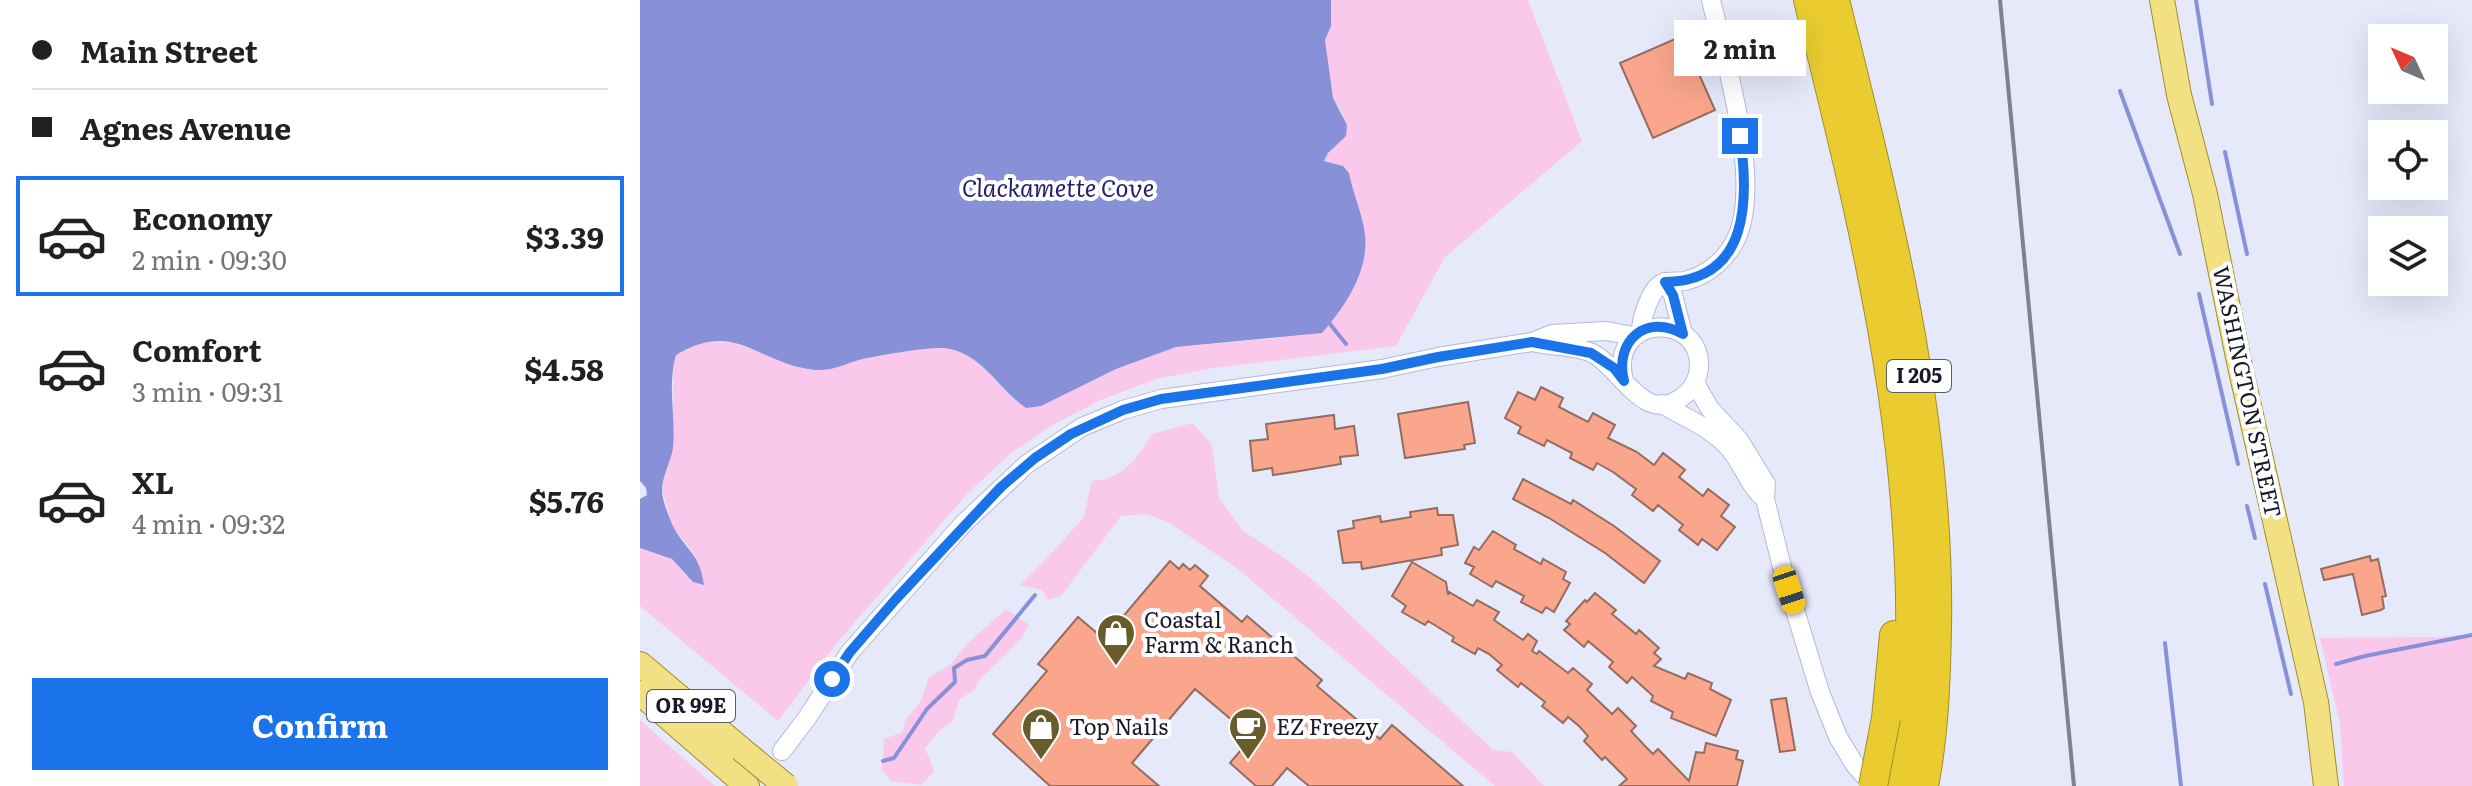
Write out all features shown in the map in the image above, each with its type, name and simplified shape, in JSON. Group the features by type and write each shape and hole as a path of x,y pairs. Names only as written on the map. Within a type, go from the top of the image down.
{"highway":[{"name":"I 205","path":"1808,0 1846,151 1887,353 1902,452 1910,594 1895,629 1896,728"},
{"name":"I 205","path":"1835,0 1893,242 1917,357 1926,421 1938,588 1935,701 1926,773"},
{"path":"1873,786 1896,728"},
{"path":"1896,728 1900,786"}],"main road":[{"name":"WASHINGTON STREET","path":"2162,0 2179,95 2205,194 2239,362 2316,702 2326,786"},
{"name":"OR 99E","path":"640,664 786,786"},
{"name":"OR 99E","path":"640,693 747,786"}],"street":[{"path":"1624,381 1622,357 1638,334 1646,308 1658,286 1665,282 1685,282 1702,275 1727,255 1738,234 1745,191 1740,136 1711,0"},
{"path":"1665,282 1673,295 1683,334"},
{"path":"782,751 850,652 963,524 1027,464 1082,427 1123,410 1161,399 1382,369 1532,342 1552,334 1638,334 1663,326 1683,334 1691,342 1699,362 1695,383 1686,394 1662,404"},
{"path":"1532,342 1591,353 1614,368 1639,399 1662,404 1716,435 1732,451 1754,490 1765,499"},
{"path":"1695,383 1708,407 1739,440 1766,484 1765,499 1783,571 1831,721 1848,755 1873,786"}],"shaded area":[{"path":"1331,0 1528,0 1582,141 1445,257 1396,346 1213,368 1156,379 1103,399 1054,424 1011,453 968,493 840,639 778,721 640,606 640,548 672,559 693,582 704,585 693,552 673,527 662,489 673,444 673,368 676,355 697,345 715,341 731,342 796,366 816,370 892,353 943,348 979,363 1026,408 1041,406 1116,369 1176,347 1280,338 1365,233 1343,166 1324,161 1346,136 1342,112 1333,98 1325,40 1331,26"},
{"path":"1193,423 1212,445 1219,498 1243,531 1314,581 1493,750 1512,752 1544,786 1495,786 1234,566 1168,522 1147,514 1121,516 1061,596 1048,600 1042,590 1020,585 1084,517 1092,481 1112,477 1128,466 1152,434"},
{"path":"1006,609 1029,625 1020,640 980,679 975,689 959,700 953,721 940,730 925,748 934,771 921,785 891,781 882,770 884,739 903,732 905,721 921,701 929,677 950,665 968,643"},
{"path":"2472,634 2472,786 2344,786 2340,724 2320,638"},
{"path":"640,720 715,786 640,786"}],"water":[{"name":"Clackamette Cove","path":"640,0 1331,0 1331,26 1325,40 1333,98 1347,125 1346,136 1324,161 1343,166 1349,173 1362,220 1365,248 1354,288 1322,333 1176,347 1116,369 1041,406 1026,408 979,363 943,348 892,353 816,370 778,360 732,342 715,341 697,345 676,355 673,366 673,448 662,490 673,526 696,559 704,585 693,582 672,559 640,548 640,499 647,495 640,481"}],"building":[{"path":"1682,36 1715,110 1653,138 1620,63"},
{"path":"1541,387 1563,398 1559,407 1588,422 1593,413 1615,425 1608,438 1637,452 1654,465 1663,453 1685,470 1679,477 1703,496 1708,489 1729,505 1721,516 1735,527 1717,550 1702,539 1698,545 1679,530 1683,525 1658,505 1653,511 1632,495 1636,489 1613,472 1597,463 1593,470 1570,458 1572,453 1547,440 1544,446 1518,433 1521,427 1505,418 1518,392 1535,400"},
{"path":"1468,402 1475,443 1464,445 1465,449 1405,458 1398,414"},
{"path":"1334,415 1335,429 1354,426 1358,455 1340,457 1341,464 1300,471 1273,475 1272,468 1253,471 1250,441 1268,439 1266,424"},
{"path":"1523,479 1571,504 1573,500 1660,561 1644,583 1605,553 1513,499"},
{"path":"1437,508 1438,515 1453,515 1458,545 1441,548 1442,555 1362,569 1361,562 1343,563 1338,531 1354,528 1353,521 1380,516 1381,522 1411,517 1410,512"},
{"path":"1493,531 1516,545 1514,549 1541,564 1543,559 1566,572 1563,579 1570,583 1554,612 1546,607 1542,613 1521,602 1524,596 1496,581 1492,587 1470,574 1474,567 1465,563 1474,547 1479,550"},
{"path":"2370,556 2371,561 2378,559 2386,596 2382,597 2384,608 2362,615 2353,574 2324,580 2321,569"},
{"path":"1170,561 1179,569 1183,564 1190,570 1195,565 1208,576 1200,586 1242,622 1247,616 1322,680 1317,686 1380,739 1392,725 1463,786 1309,786 1287,768 1272,786 1256,786 1230,763 1252,737 1195,689 1132,763 1159,786 1050,786 993,734 1047,671 1038,664 1078,617 1104,639"},
{"path":"1412,562 1446,582 1448,595 1449,592 1473,606 1477,600 1499,612 1494,620 1523,640 1528,634 1537,641 1532,651 1537,654 1539,651 1568,673 1573,668 1592,684 1587,690 1612,714 1618,708 1636,726 1631,731 1645,746 1653,754 1658,749 1689,781 1696,752 1704,753 1706,743 1738,751 1736,759 1743,761 1737,786 1619,786 1627,779 1605,757 1602,760 1584,741 1588,736 1568,717 1563,723 1542,706 1545,702 1521,683 1518,687 1497,670 1502,665 1489,654 1478,648 1475,654 1452,641 1454,637 1428,621 1425,625 1402,612 1406,606 1392,596"},
{"path":"1595,593 1616,610 1612,614 1636,634 1639,630 1659,648 1654,653 1661,659 1654,666 1685,679 1688,673 1712,683 1710,689 1731,700 1716,736 1671,718 1673,712 1651,701 1653,696 1632,677 1627,683 1609,667 1613,662 1588,641 1584,647 1564,630 1570,624 1566,621"},
{"path":"1786,698 1795,750 1780,752 1771,700"}],"waterway":[{"path":"2196,0 2212,104"},
{"path":"2120,91 2180,254"},
{"path":"2225,152 2247,254"},
{"path":"2199,294 2238,464"},
{"path":"1330,324 1346,344"},
{"path":"2247,506 2255,538"},
{"path":"2265,584 2291,694"},
{"path":"883,761 894,758 927,709 955,682 954,668 967,660 985,656 1035,595"},
{"path":"2336,664 2472,635"},
{"path":"2165,643 2181,786"}],"railway":[{"path":"2000,0 2074,786"}],"place":[{"name":"Coastal Farm & Ranch","path":"1116,667"},
{"name":"Top Nails","path":"1041,761"},
{"name":"EZ Freezy","path":"1248,761"}],"route":[{"path":"832,679 850,652 896,599 963,524 1012,476 1082,427 1123,410 1161,399 1382,369 1532,342 1591,353 1614,368 1624,381 1622,357 1634,336 1652,327 1663,326 1683,334 1673,295 1665,282 1685,282 1702,275 1727,255 1738,234 1745,191 1740,136"}]}
